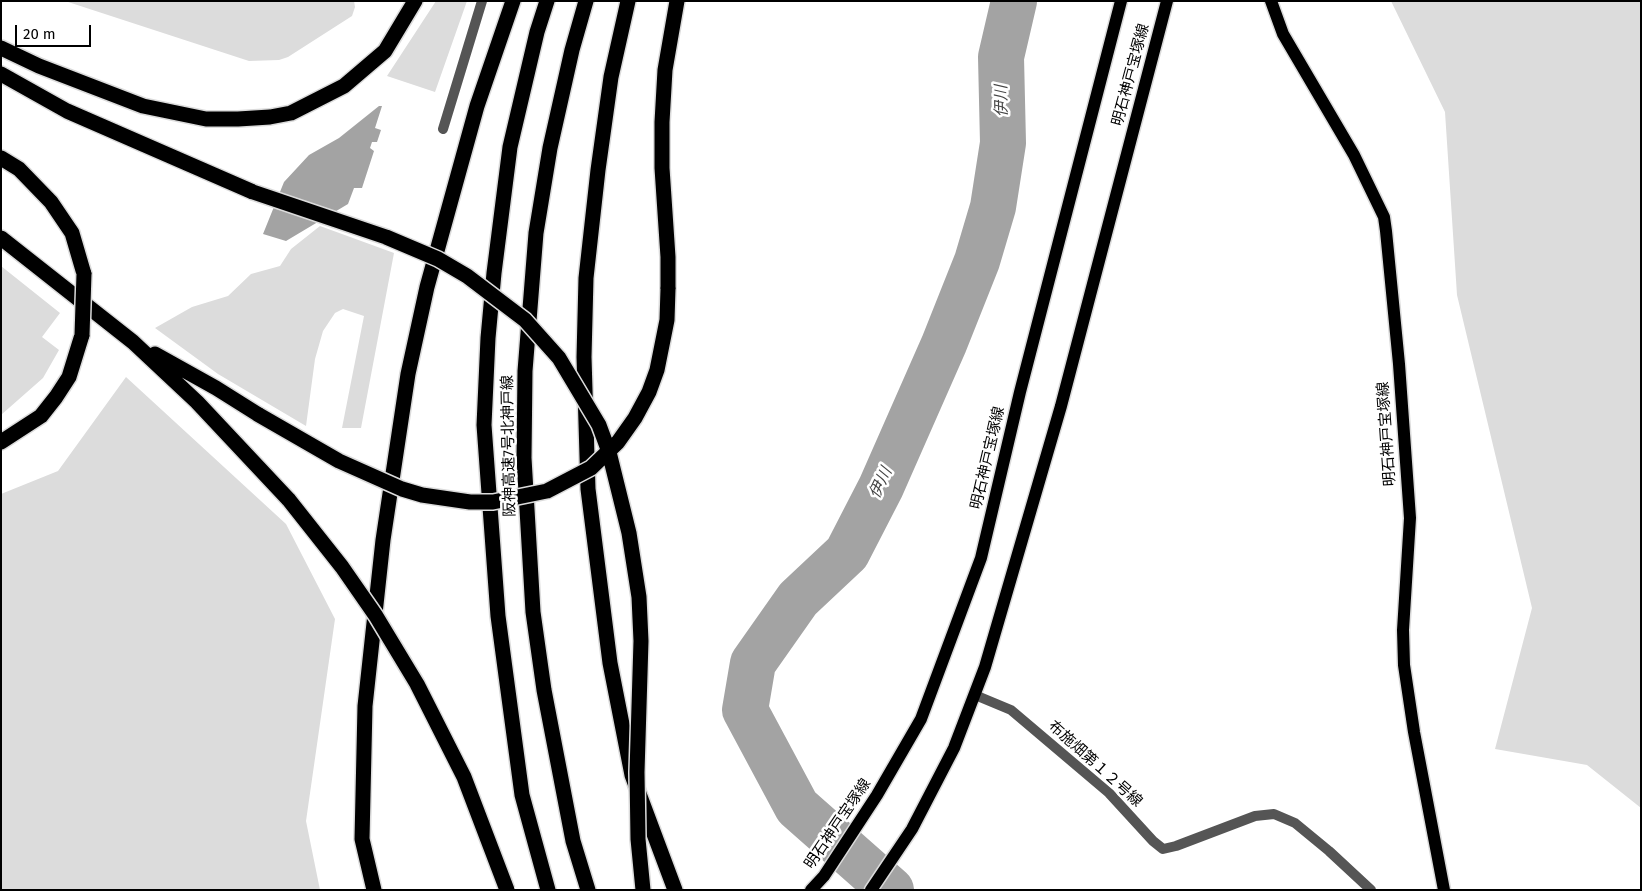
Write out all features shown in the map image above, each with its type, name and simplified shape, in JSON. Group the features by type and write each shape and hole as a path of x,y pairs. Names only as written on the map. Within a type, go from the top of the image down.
{"highway":[{"path":"1,48 39,66 142,106 206,119 270,117 291,113 344,86 385,51 415,1"},
{"path":"374,890 362,839 366,706 382,540 408,374 427,287 477,106 513,1"},
{"name":"阪神高速7号北神戸線","path":"547,1 537,32 510,147 494,273 488,338 484,425 498,616 522,795 548,890"},
{"name":"阪神高速7号北神戸線","path":"586,1 572,50 550,148 536,233 525,370 524,458 533,612 544,690 573,841 588,890"},
{"path":"628,1 611,77 586,278 584,357 588,489 610,663 632,775 675,890"},
{"path":"133,342 216,388 339,461 402,489 422,495 470,502 493,502 547,491 592,468 618,442 635,418 649,392 657,370 667,320 668,258 662,168 662,122 665,70 677,1"},
{"path":"1,74 67,111 253,192 386,237 438,258 467,276 525,320 559,358 599,425 609,452 629,533 640,597 642,641 637,772 638,838 642,890"},
{"path":"1,158 19,170 52,202 72,234 84,274 82,335 69,377 41,416 1,442"},
{"path":"1,238 133,342 197,402 289,500 342,567 376,616 417,684 464,777 507,890"}],"main road":[{"name":"明石神戸宝塚線","path":"811,890 824,876 877,796 921,718 982,558 1020,392 1121,1"},
{"name":"明石神戸宝塚線","path":"871,890 912,829 954,748 985,667 1061,406 1167,1"},
{"name":"明石神戸宝塚線","path":"1271,1 1283,34 1354,155 1384,217 1399,364 1410,518 1403,630 1404,665 1415,741 1444,890"}],"street":[{"path":"443,129 482,1"},
{"name":"布施畑第１２号線","path":"975,695 1011,710 1109,793 1153,841 1163,849 1176,846 1255,816 1274,814 1295,823 1329,850 1371,890"}],"shaded area":[{"path":"65,1 354,1 355,7 352,16 288,57 279,60 249,61"},
{"path":"436,1 467,1 435,92 387,76"},
{"path":"1391,1 1641,1 1641,808 1587,765 1495,749 1532,608 1457,295 1445,112"},
{"path":"379,106 382,106 375,128 381,130 377,142 372,142 370,148 374,151 362,188 354,188 348,204 286,241 263,234 284,182 309,155 339,138"},
{"path":"320,226 394,253 361,428 342,428 364,316 343,309 335,313 323,331 315,359 306,426 218,374 155,328 192,307 228,296 251,274 280,266 291,249"},
{"path":"1,266 60,313 42,337 59,350 43,378 1,415"},
{"path":"126,377 286,524 335,619 306,821 320,890 1,890 1,494 58,471"}],"waterway":[{"name":"伊川","path":"891,890 797,807 745,710 753,663 798,599 847,553 881,487 944,344 977,261 993,207 1003,143 1001,57 1014,1"}]}
